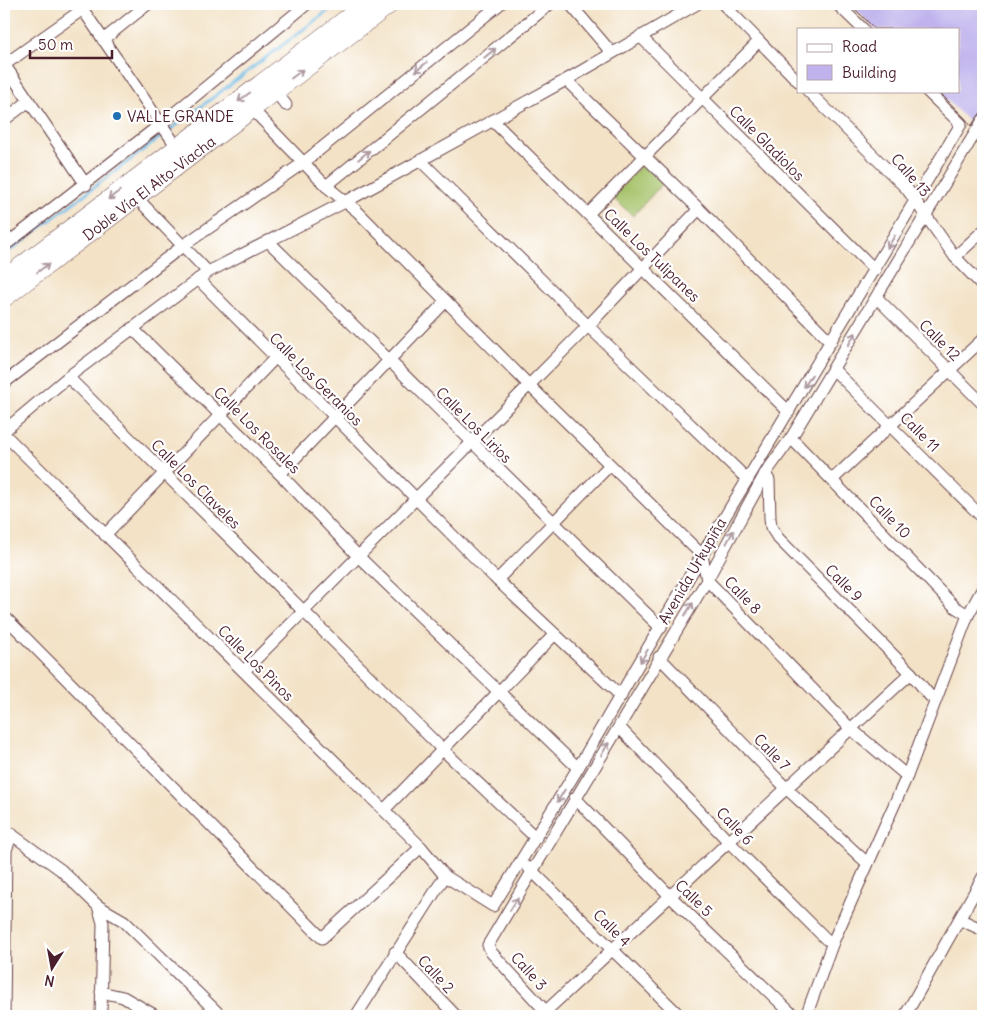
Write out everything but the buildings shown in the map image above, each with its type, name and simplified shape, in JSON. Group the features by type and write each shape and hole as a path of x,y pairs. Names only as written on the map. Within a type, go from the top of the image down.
{"highway":[{"name":"Doble Vía El Alto-Viacha","path":"4,279 175,145 366,4"},
{"name":"Doble Vía El Alto-Viacha","path":"4,298 252,109 281,98 390,4"}],"street":[{"path":"104,40 148,4"},
{"path":"4,246 164,128 307,4"},
{"path":"4,383 184,245 303,163 500,4"},
{"path":"326,186 550,4"},
{"path":"570,4 611,52"},
{"path":"4,432 68,377 208,272 421,161 697,4"},
{"path":"723,4 797,80"},
{"path":"837,4 861,28"},
{"path":"86,184 4,64 81,6 175,145"},
{"name":"Calle Gladiolos","path":"640,36 702,100 875,270"},
{"path":"588,214 758,42"},
{"path":"566,80 699,209 831,342"},
{"name":"Calle 13","path":"809,92 916,200 955,257 983,286"},
{"path":"521,862 621,696 702,555 961,124 928,92"},
{"path":"4,120 29,101"},
{"path":"252,109 326,186 347,201 528,384 702,555"},
{"name":"Calle Los Tulipanes","path":"493,121 789,412"},
{"name":"Avenida Urkupiña","path":"488,945 534,871 659,657 707,580 765,474 791,438 834,369 925,215 982,124"},
{"path":"421,161 748,480"},
{"path":"136,197 208,272"},
{"path":"244,672 414,498 588,326 699,209"},
{"path":"955,257 983,231"},
{"name":"Calle Los Lirios","path":"268,241 661,628"},
{"name":"Calle Los Geranios","path":"198,279 497,580 621,696"},
{"name":"Calle 12","path":"877,298 983,404"},
{"path":"280,474 446,301"},
{"name":"Calle Los Rosales","path":"132,328 280,474 358,556 578,768"},
{"path":"833,479 892,426 983,339"},
{"path":"105,535 275,358"},
{"name":"Calle 11","path":"834,369 983,518"},
{"name":"Calle Los Claveles","path":"68,377 442,749 536,838"},
{"name":"Calle Los Pinos","path":"4,432 105,535 421,847 445,876 493,906 521,862"},
{"name":"Calle 10","path":"791,438 956,607 968,615"},
{"path":"497,580 610,465"},
{"name":"Calle 9","path":"765,474 769,480 771,527 778,538 934,698"},
{"name":"Calle 8","path":"702,555 707,580 850,728 907,776"},
{"path":"806,1016 833,942 907,776 934,698 968,615 983,588"},
{"path":"4,616 322,938 421,847"},
{"path":"384,810 554,635"},
{"name":"Calle 7","path":"659,657 786,788 867,863"},
{"path":"548,1014 612,950 911,673"},
{"name":"Calle 6","path":"618,727 728,842 826,939 833,942"},
{"name":"Calle 5","path":"575,798 671,897 794,1016"},
{"path":"8,831 60,870 98,906 124,921 221,1016"},
{"path":"4,1016 6,850 8,831"},
{"name":"Calle 4","path":"521,862 534,871 680,1016"},
{"path":"356,1016 445,876"},
{"path":"904,1016 961,920 983,876"},
{"path":"98,906 103,923 101,1016"},
{"path":"961,920 983,930"},
{"name":"Calle 3","path":"488,945 491,952 548,1014"},
{"name":"Calle 2","path":"395,952 456,1016"},
{"path":"101,992 123,997 156,1016"}],"green space":[{"path":"642,164 663,183 633,216 612,197"}],"waterway":[{"path":"4,255 337,4"}],"place":[{"name":"VALLE GRANDE","path":"117,116"}]}
